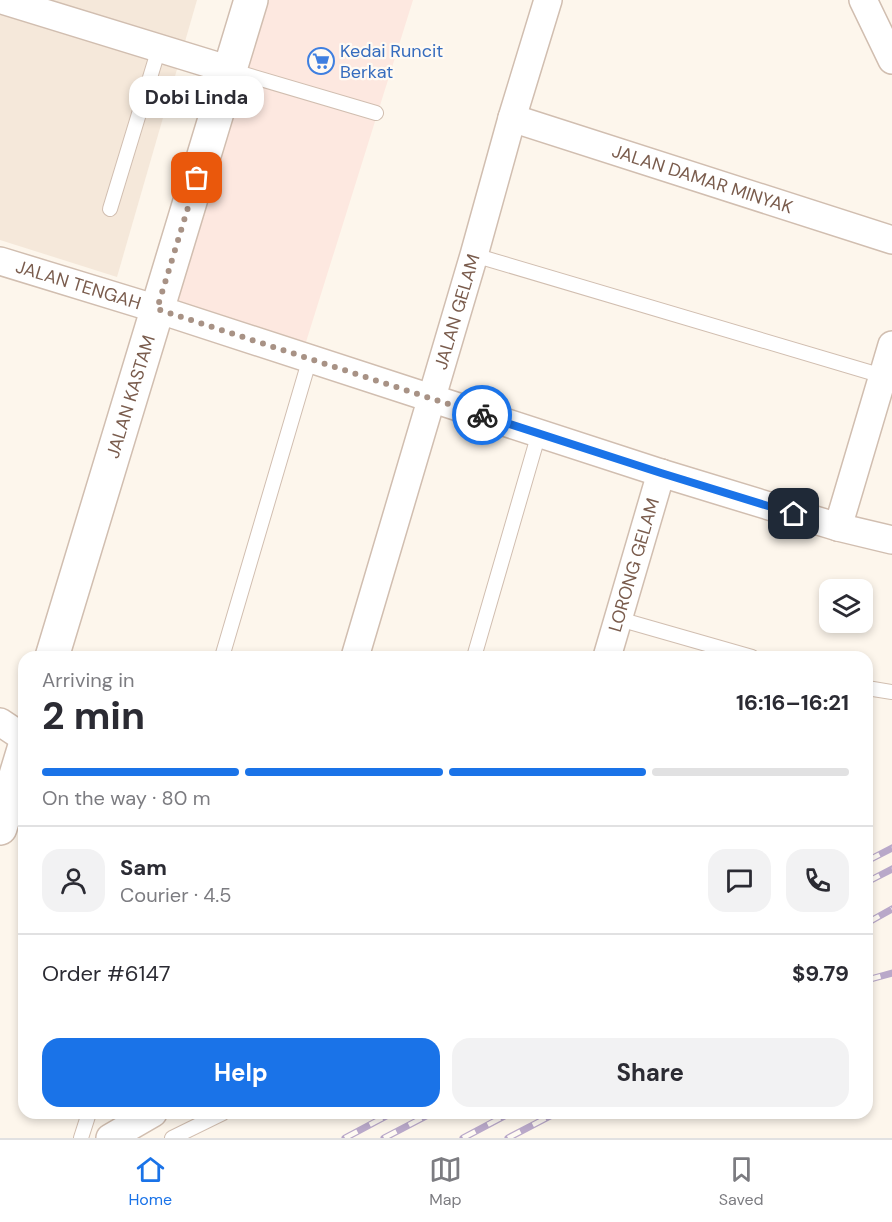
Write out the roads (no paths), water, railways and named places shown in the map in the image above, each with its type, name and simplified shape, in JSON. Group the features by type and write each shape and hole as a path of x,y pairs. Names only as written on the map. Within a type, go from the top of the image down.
{"street":[{"path":"2,0 230,70"},
{"name":"JALAN KASTAM","path":"54,651 251,0"},
{"name":"JALAN GELAM","path":"357,651 548,0"},
{"path":"863,0 892,60"},
{"name":"JALAN DAMAR MINYAK","path":"512,118 892,240"},
{"name":"JALAN TENGAH","path":"0,261 310,358 661,473 838,527 892,540"},
{"path":"838,527 887,377 892,345"},
{"name":"LORONG GELAM","path":"609,651 661,473"},
{"path":"0,722 18,745"},
{"path":"0,828 18,769"},
{"path":"110,1138 143,1119"}],"lane":[{"path":"110,209 159,48"},
{"path":"230,70 376,113"},
{"path":"474,255 887,377"},
{"path":"224,651 310,358"},
{"path":"476,651 540,433"},
{"path":"619,619 731,651"},
{"path":"873,689 892,692"},
{"path":"81,1138 87,1119"},
{"path":"172,1138 211,1119"}],"railway":[{"path":"873,858 892,848"},
{"path":"873,879 892,869"},
{"path":"873,920 892,909"},
{"path":"873,978 892,973"},
{"path":"345,1138 381,1119"},
{"path":"384,1138 420,1119"},
{"path":"463,1138 499,1119"},
{"path":"508,1138 544,1119"}],"place":[{"name":"Kedai Runcit Berkat","path":"321,61"},
{"name":"Dobi Linda","path":"197,178"}]}
